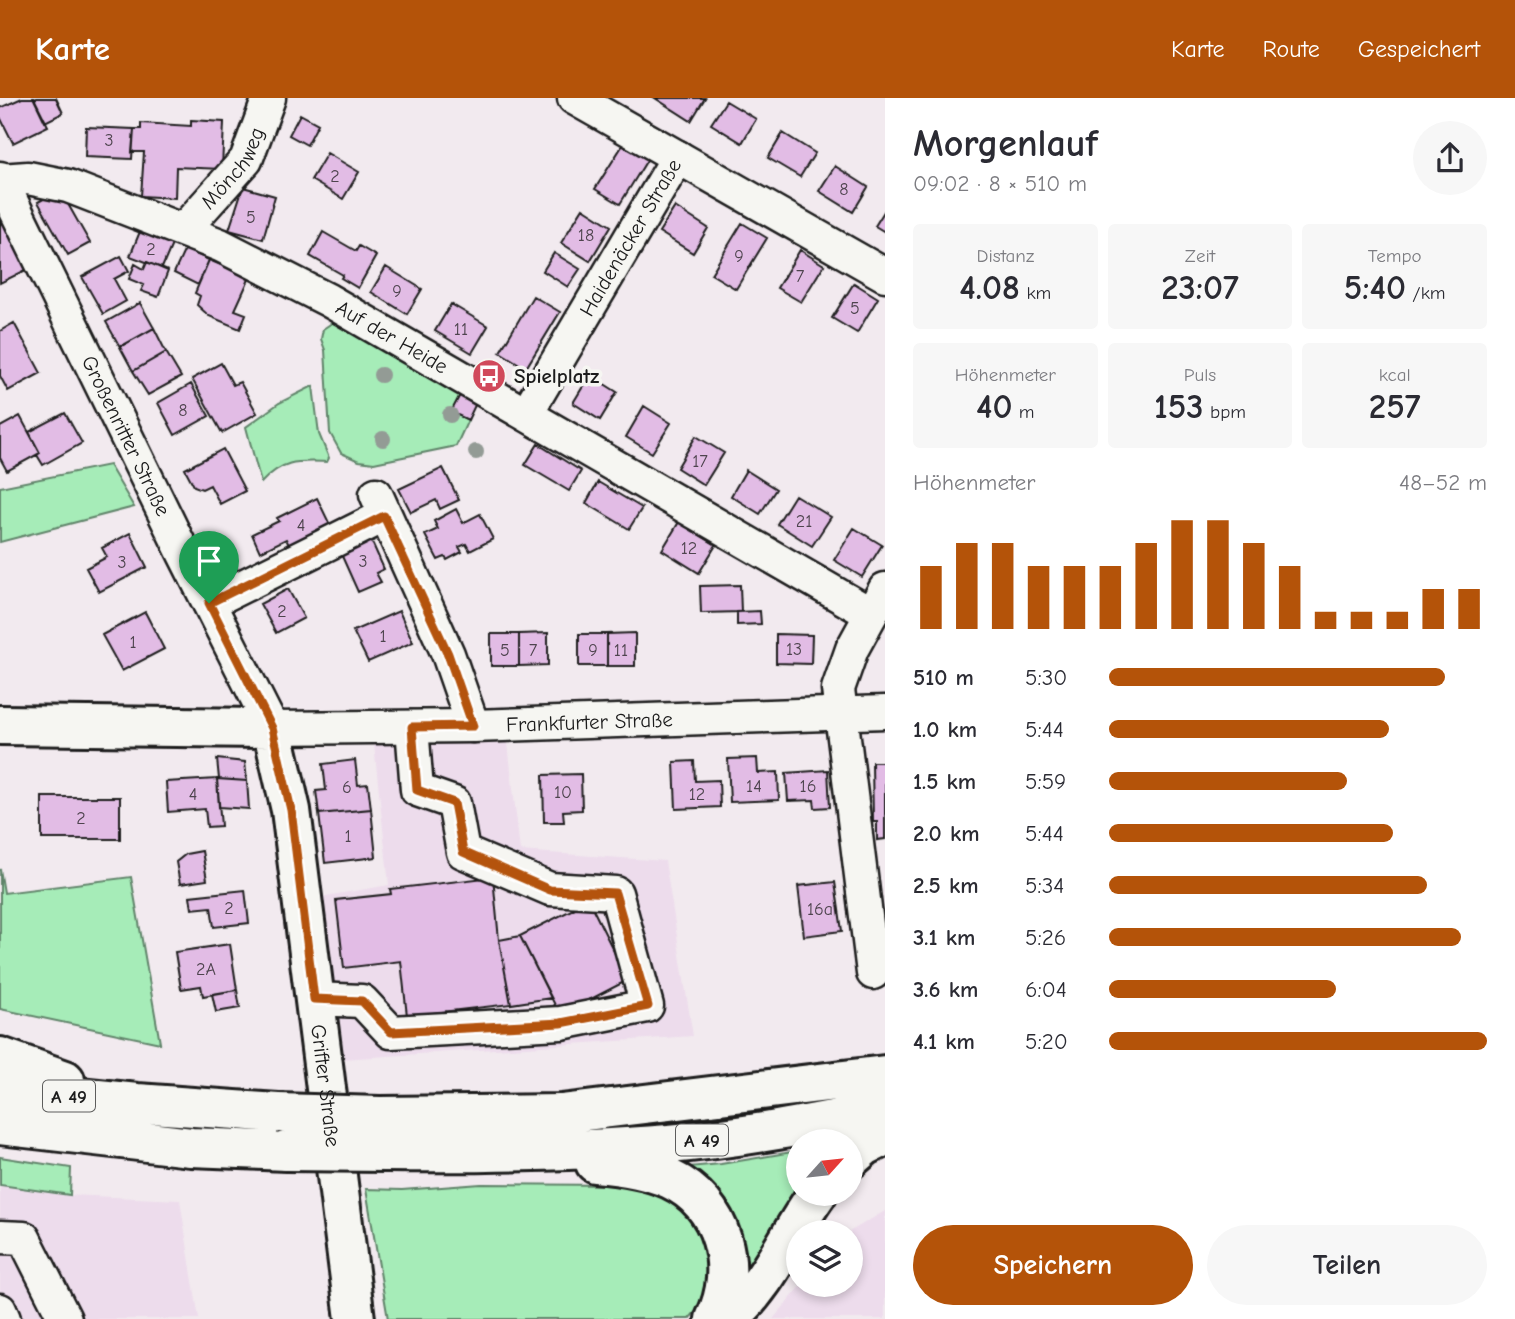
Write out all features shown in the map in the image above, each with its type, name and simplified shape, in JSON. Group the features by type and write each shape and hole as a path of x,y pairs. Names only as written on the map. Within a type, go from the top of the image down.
{"main road":[{"name":"Frankfurter Straße","path":"0,725 272,728"},
{"name":"Grifter Straße","path":"272,728 291,810 355,1319"},
{"path":"0,1057 137,1103"},
{"name":"A 49","path":"0,1125 191,1147 286,1151 383,1134 885,1075"},
{"name":"A 49","path":"0,1088 137,1103 278,1113 383,1134 517,1154 670,1144 791,1128 885,1110"},
{"path":"863,1148 885,1136"},
{"path":"517,1154 601,1163 645,1172 670,1179 696,1197 708,1209 727,1258 726,1291 715,1319"},
{"path":"729,1319 748,1303 772,1271 808,1206"}],"street":[{"name":"Mönchweg","path":"184,229 246,160 269,98"},
{"path":"574,98 678,157"},
{"name":"Haidenäcker Straße","path":"526,414 678,157 885,275"},
{"name":"Auf der Heide","path":"0,179 28,178 68,186 220,245 328,300 526,414 878,601"},
{"name":"Großenritter Straße","path":"0,179 272,728"},
{"path":"209,603 380,505 448,654 473,726"},
{"path":"873,974 838,689 852,649 878,601"},
{"name":"Frankfurter Straße","path":"272,728 473,726 885,712"},
{"path":"314,999 362,1001 391,1032 561,1023 648,1006 615,893 550,890 463,852 454,803 417,790 412,727"},
{"path":"0,1237 24,1238 65,1319"},
{"path":"0,1310 5,1319"}],"shaded area":[{"path":"508,743 520,851 665,861 693,1036 342,1059 320,897 389,885 374,745"},
{"path":"0,1185 70,1195 180,1200 199,1319 0,1319"},
{"path":"885,1211 885,1319 773,1319 792,1297 863,1297 863,1224"}],"green space":[{"path":"335,321 461,393 452,412 468,420 456,446 374,463 359,461 341,453 330,433 325,350 321,339 323,329"},
{"path":"313,386 319,434 329,458 327,462 291,463 277,469 261,483 246,427 279,403"},
{"path":"109,465 134,507 0,542 0,487"},
{"path":"0,869 4,893 131,877 160,1043 0,1009"},
{"path":"786,1153 786,1206 792,1206 744,1294 737,1261 666,1169 721,1164"},
{"path":"0,1157 71,1168 70,1195 0,1185"},
{"path":"481,1184 624,1185 669,1193 702,1223 714,1264 705,1301 689,1319 388,1319 366,1189 402,1190"}],"building":[{"path":"22,98 34,98 48,126 13,143 0,117 0,108"},
{"path":"56,98 63,113 45,122 34,99"},
{"path":"655,98 705,98 691,121"},
{"path":"726,101 756,119 742,143 711,124"},
{"path":"300,114 318,124 307,145 289,135"},
{"path":"191,120 224,122 222,169 176,167 175,198 141,196 144,152 132,152 134,129 141,129 141,123 191,126"},
{"path":"86,127 134,129 132,159 85,157"},
{"path":"783,133 815,153 800,177 768,158"},
{"path":"626,140 650,155 620,204 595,189"},
{"path":"327,153 359,172 343,199 311,180"},
{"path":"835,166 868,187 853,212 819,191"},
{"path":"243,187 275,196 263,239 229,230"},
{"path":"60,190 90,243 68,255 38,202"},
{"path":"675,207 708,228 693,253 659,232"},
{"path":"583,208 611,226 590,261 561,243"},
{"path":"885,210 885,232 875,226"},
{"path":"0,213 28,269 0,283"},
{"path":"742,223 767,238 736,289 711,274"},
{"path":"141,229 173,242 162,268 130,256"},
{"path":"323,232 356,251 359,246 376,256 358,288 341,278 343,275 310,256"},
{"path":"185,249 209,260 198,285 174,273"},
{"path":"800,250 824,265 801,302 777,288"},
{"path":"554,253 580,269 568,287 543,271"},
{"path":"121,256 129,271 114,279 126,301 103,314 82,277"},
{"path":"209,260 250,277 235,310 246,314 240,329 209,316 197,305 200,296 195,293"},
{"path":"147,262 168,271 158,297 141,291 144,285 129,279 135,264 144,269"},
{"path":"386,267 422,289 407,314 371,292"},
{"path":"854,283 878,298 857,333 832,318"},
{"path":"533,296 560,312 526,368 500,352"},
{"path":"140,303 154,328 120,347 106,322"},
{"path":"451,304 488,326 472,353 435,331"},
{"path":"14,323 41,373 8,391 0,376 0,331"},
{"path":"154,328 166,352 133,371 120,347"},
{"path":"166,352 181,377 148,395 133,371"},
{"path":"221,363 233,385 240,382 257,413 222,433 192,379"},
{"path":"590,375 617,392 600,420 573,403"},
{"path":"191,384 209,416 175,435 158,403"},
{"path":"461,393 477,401 468,420 451,412"},
{"path":"644,406 671,423 652,453 626,437"},
{"path":"65,413 82,443 43,465 29,432"},
{"path":"20,416 40,453 7,471 0,458 0,427"},
{"path":"696,436 724,453 704,485 677,468"},
{"path":"538,444 581,471 569,491 525,465"},
{"path":"223,449 245,491 220,504 210,485 202,489 194,486 185,469"},
{"path":"443,468 459,500 440,509 436,500 411,512 399,489"},
{"path":"746,470 776,489 760,514 731,496"},
{"path":"598,482 642,508 629,529 586,503"},
{"path":"795,495 831,517 812,546 777,524"},
{"path":"317,498 332,529 291,549 286,539 260,552 252,534"},
{"path":"456,509 463,523 480,514 493,539 470,551 466,544 459,547 462,552 447,560 445,557 438,560 425,535 438,529 434,521"},
{"path":"679,522 716,545 699,573 662,550"},
{"path":"854,528 882,545 862,577 834,560"},
{"path":"130,533 147,567 99,592 86,568 107,557 102,548"},
{"path":"371,540 384,569 376,573 381,582 358,592 341,554"},
{"path":"740,585 741,612 701,613 700,586"},
{"path":"288,589 304,618 276,633 260,604"},
{"path":"399,611 413,642 368,662 353,631"},
{"path":"760,611 761,624 737,625 737,612"},
{"path":"145,612 164,649 122,671 102,635"},
{"path":"548,633 548,665 519,666 519,634"},
{"path":"635,633 635,666 607,666 607,634"},
{"path":"491,634 519,634 519,666 491,666"},
{"path":"579,634 607,634 607,666 579,666"},
{"path":"776,634 812,635 811,664 776,663"},
{"path":"757,758 758,773 778,772 779,800 730,802 728,759"},
{"path":"217,759 245,762 247,781 219,779"},
{"path":"355,760 358,785 368,784 371,809 319,814 316,791 326,790 323,764"},
{"path":"694,761 695,781 719,780 720,807 676,809 674,762"},
{"path":"872,762 885,762 885,839 877,840 877,822 873,822"},
{"path":"828,770 830,807 815,808 814,800 788,801 786,773"},
{"path":"581,774 582,810 563,811 564,822 544,822 543,775"},
{"path":"217,779 221,826 207,827 205,809 168,812 166,782"},
{"path":"217,779 247,781 249,809 219,807"},
{"path":"42,797 120,797 120,839 42,839"},
{"path":"371,809 376,857 325,863 319,814"},
{"path":"202,851 207,880 180,884 176,862 186,854"},
{"path":"493,877 499,940 511,1004 407,1016 401,961 344,968 336,900 391,894 390,889"},
{"path":"835,882 842,931 804,936 798,886"},
{"path":"245,890 249,923 214,927 211,907 192,909 190,896"},
{"path":"589,901 628,980 560,1015 520,936"},
{"path":"520,936 551,998 511,1004 499,940"},
{"path":"230,944 237,990 203,996 201,986 181,989 175,952"},
{"path":"237,990 240,1008 216,1012 212,994"}],"place":[{"name":"Spielplatz","path":"489,376"}],"route":[{"path":"384,516 448,654 473,726 412,727 417,790 454,803 463,852 550,890 615,893 648,1006 561,1023 391,1032 362,1001 314,999 291,810 272,728 209,603 384,516"}]}
